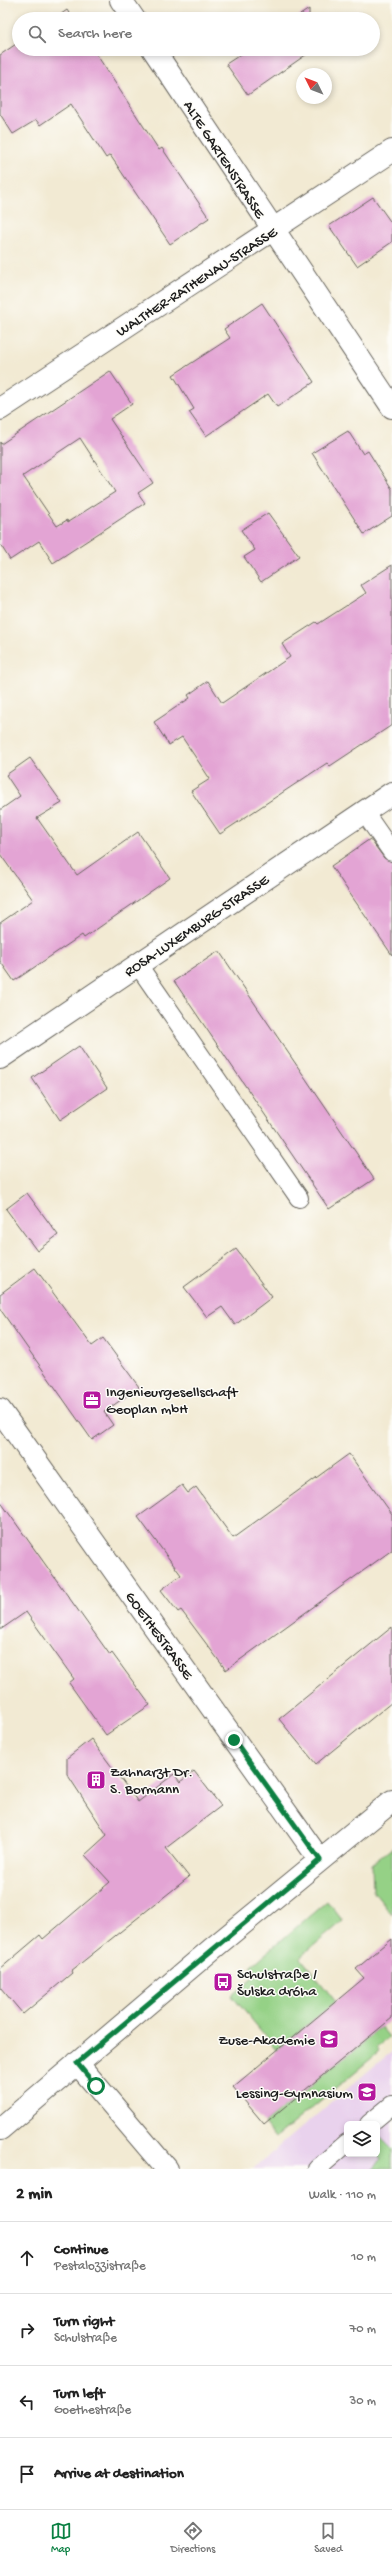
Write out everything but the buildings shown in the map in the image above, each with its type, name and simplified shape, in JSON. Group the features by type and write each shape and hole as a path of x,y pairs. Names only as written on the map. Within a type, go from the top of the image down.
{"street":[{"path":"121,0 129,12"},
{"name":"ALTE GARTENSTRASSE","path":"158,56 273,231 392,407"},
{"name":"WALTHER-RATHENAU-STRASSE","path":"0,409 273,231 392,151"},
{"name":"ROSA-LUXEMBURG-STRASSE","path":"0,1058 392,793"},
{"name":"GOETHESTRASSE","path":"0,1410 320,1860"},
{"path":"0,2128 392,1801"},
{"path":"77,2063 167,2169"}],"lane":[{"path":"364,812 392,852"},
{"path":"138,965 299,1198"},
{"path":"373,2121 392,2105"},
{"path":"317,2169 344,2146"}],"shaded area":[{"name":"Lessing-Gymnasium","path":"392,2052 392,2169 253,2169 380,2061"}],"green space":[{"path":"392,1848 392,1915 373,1891 372,1864"},
{"path":"327,1901 343,1921 300,1957 336,2002 277,2050 232,1996 256,1975 250,1967"},
{"path":"381,2027 389,2037 376,2048 379,2052 275,2138 264,2124"},
{"path":"380,2136 392,2148 392,2169 371,2169 382,2159 380,2157"}],"place":[{"name":"Ingenieurgesellschaft Geoplan mbH","path":"92,1400"},
{"name":"Zahnarzt Dr. S. Bormann","path":"96,1780"},
{"name":"Schulstraße / Šulska dróha","path":"223,1982"},
{"name":"Zuse-Akademie","path":"329,2039"},
{"name":"Lessing-Gymnasium","path":"367,2092"}],"route":[{"path":"96,2086 77,2063 320,1860 234,1740"}]}
